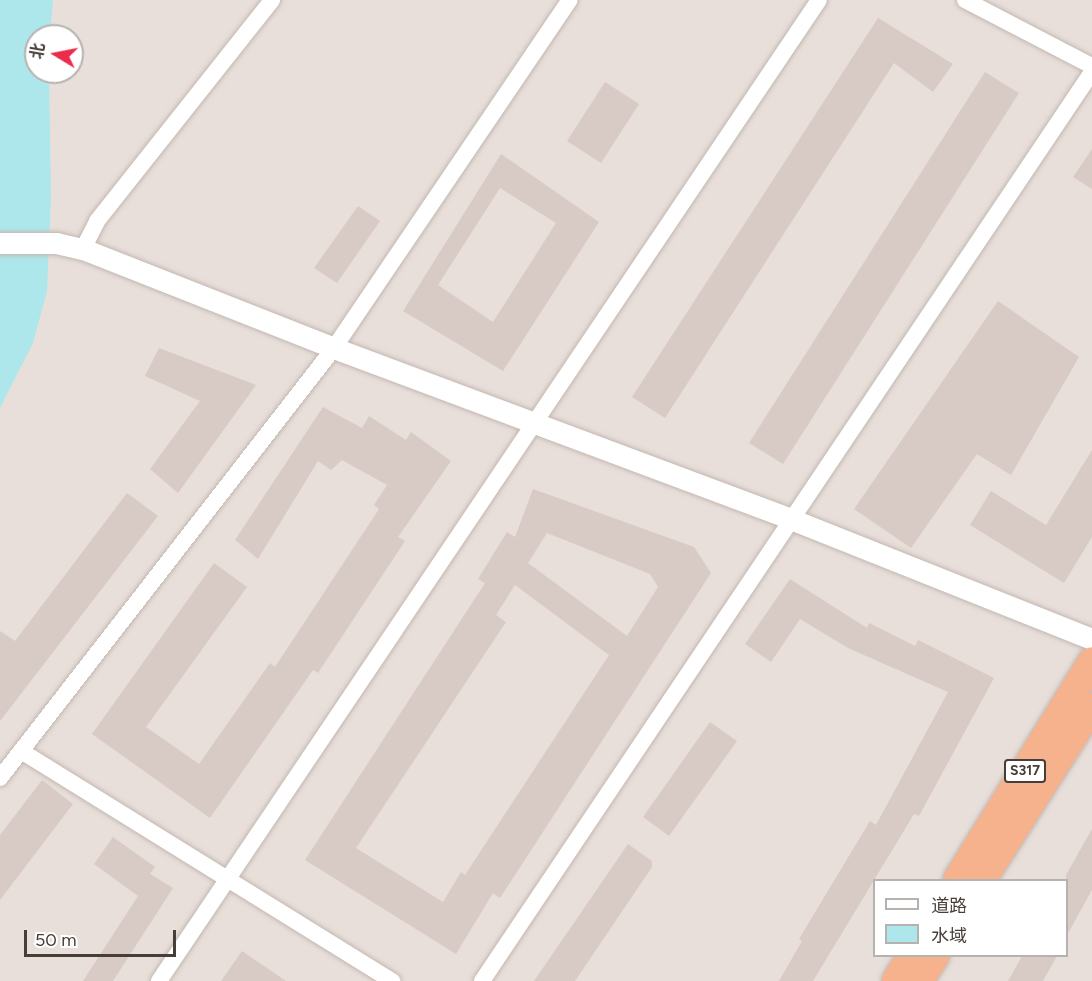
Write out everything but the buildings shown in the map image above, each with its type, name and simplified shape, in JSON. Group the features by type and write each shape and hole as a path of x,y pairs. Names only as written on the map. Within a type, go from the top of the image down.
{"highway":[{"name":"S317","path":"958,879 1092,661"},
{"name":"S317","path":"983,879 1092,707"},
{"path":"896,981 910,957"},
{"path":"919,981 934,957"}],"street":[{"path":"83,249 97,222 272,0"},
{"path":"0,778 334,348 570,0"},
{"path":"159,981 230,879 819,0"},
{"path":"965,0 1092,66"},
{"path":"482,981 1092,72"},
{"path":"0,243 56,243 83,249 334,348 535,421 793,520 1092,639"},
{"path":"21,751 392,981"}],"shaded area":[{"path":"0,0 1092,0 1092,981 0,981"}],"water":[{"path":"0,0 53,0 51,24 24,24 24,84 49,84 51,197 47,291 33,343 0,408"}]}
